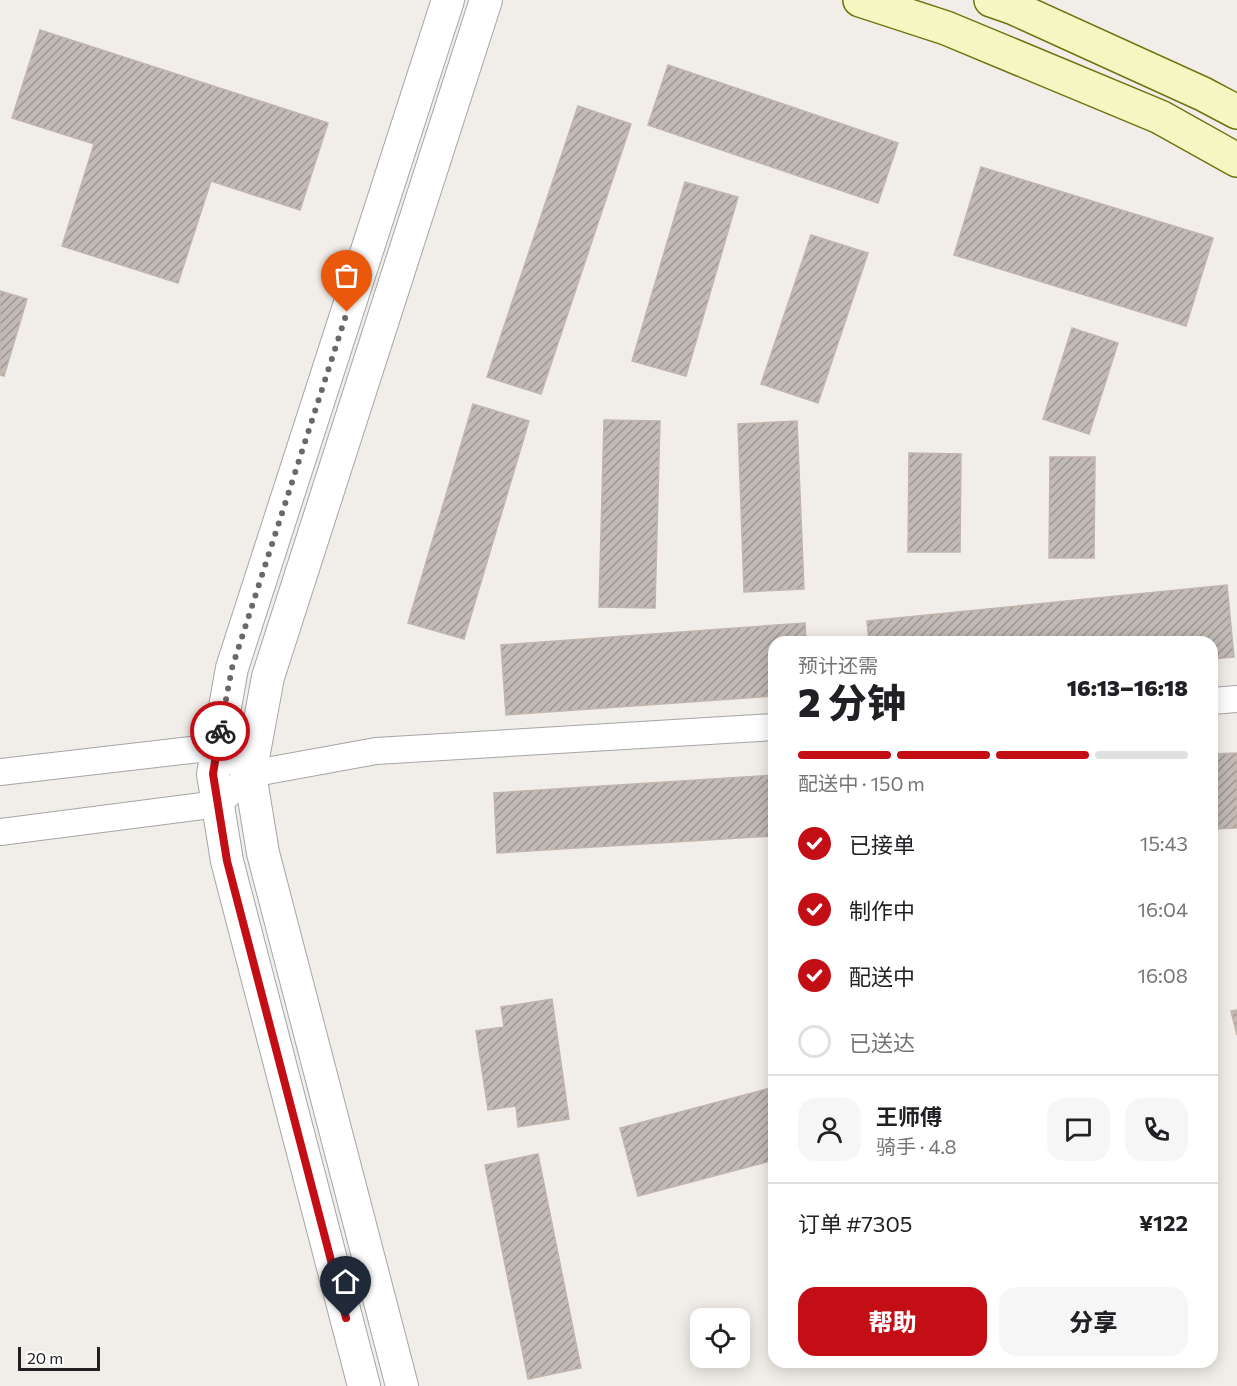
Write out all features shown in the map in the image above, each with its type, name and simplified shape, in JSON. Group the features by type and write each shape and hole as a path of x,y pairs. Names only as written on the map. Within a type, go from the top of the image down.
{"main road":[{"path":"860,0 946,28 1160,117 1237,160"},
{"path":"991,0 1014,8 1151,70 1237,112"}],"street":[{"path":"364,1386 227,861 213,774 232,668 448,0"},
{"path":"402,1386 263,853 250,774 268,677 486,0"},
{"path":"1218,701 1237,699"},
{"path":"0,832 218,804 250,774 376,751 768,727"},
{"path":"0,772 217,747 250,774"}],"building":[{"path":"40,30 328,123 300,210 211,181 178,283 62,246 94,144 12,118"},
{"path":"668,65 898,143 878,203 648,125"},
{"path":"578,106 631,124 541,394 487,377"},
{"path":"981,167 1213,238 1186,326 954,255"},
{"path":"685,182 738,197 686,376 632,361"},
{"path":"811,235 868,253 818,403 761,384"},
{"path":"0,291 27,299 4,376 0,375"},
{"path":"1072,328 1118,343 1089,434 1043,419"},
{"path":"473,404 529,421 464,639 408,623"},
{"path":"604,420 660,421 655,608 599,607"},
{"path":"797,421 804,589 744,592 738,424"},
{"path":"909,453 961,454 960,552 908,552"},
{"path":"1050,457 1095,457 1094,558 1049,558"},
{"path":"1227,585 1234,657 1218,658 1218,636 868,636 867,621"},
{"path":"805,623 806,636 768,636 768,696 506,715 501,645"},
{"path":"1237,753 1237,828 1218,829 1218,754"},
{"path":"768,775 768,836 497,853 494,793"},
{"path":"552,999 569,1119 518,1127 516,1106 488,1110 476,1031 504,1027 501,1007"},
{"path":"1237,1010 1237,1035 1231,1011"},
{"path":"768,1089 768,1162 638,1196 620,1128"},
{"path":"538,1154 581,1368 528,1379 485,1165"}],"way so far":[{"path":"220,731 232,668 347,312"}],"route":[{"path":"220,731 213,774 227,861 346,1318"}]}
